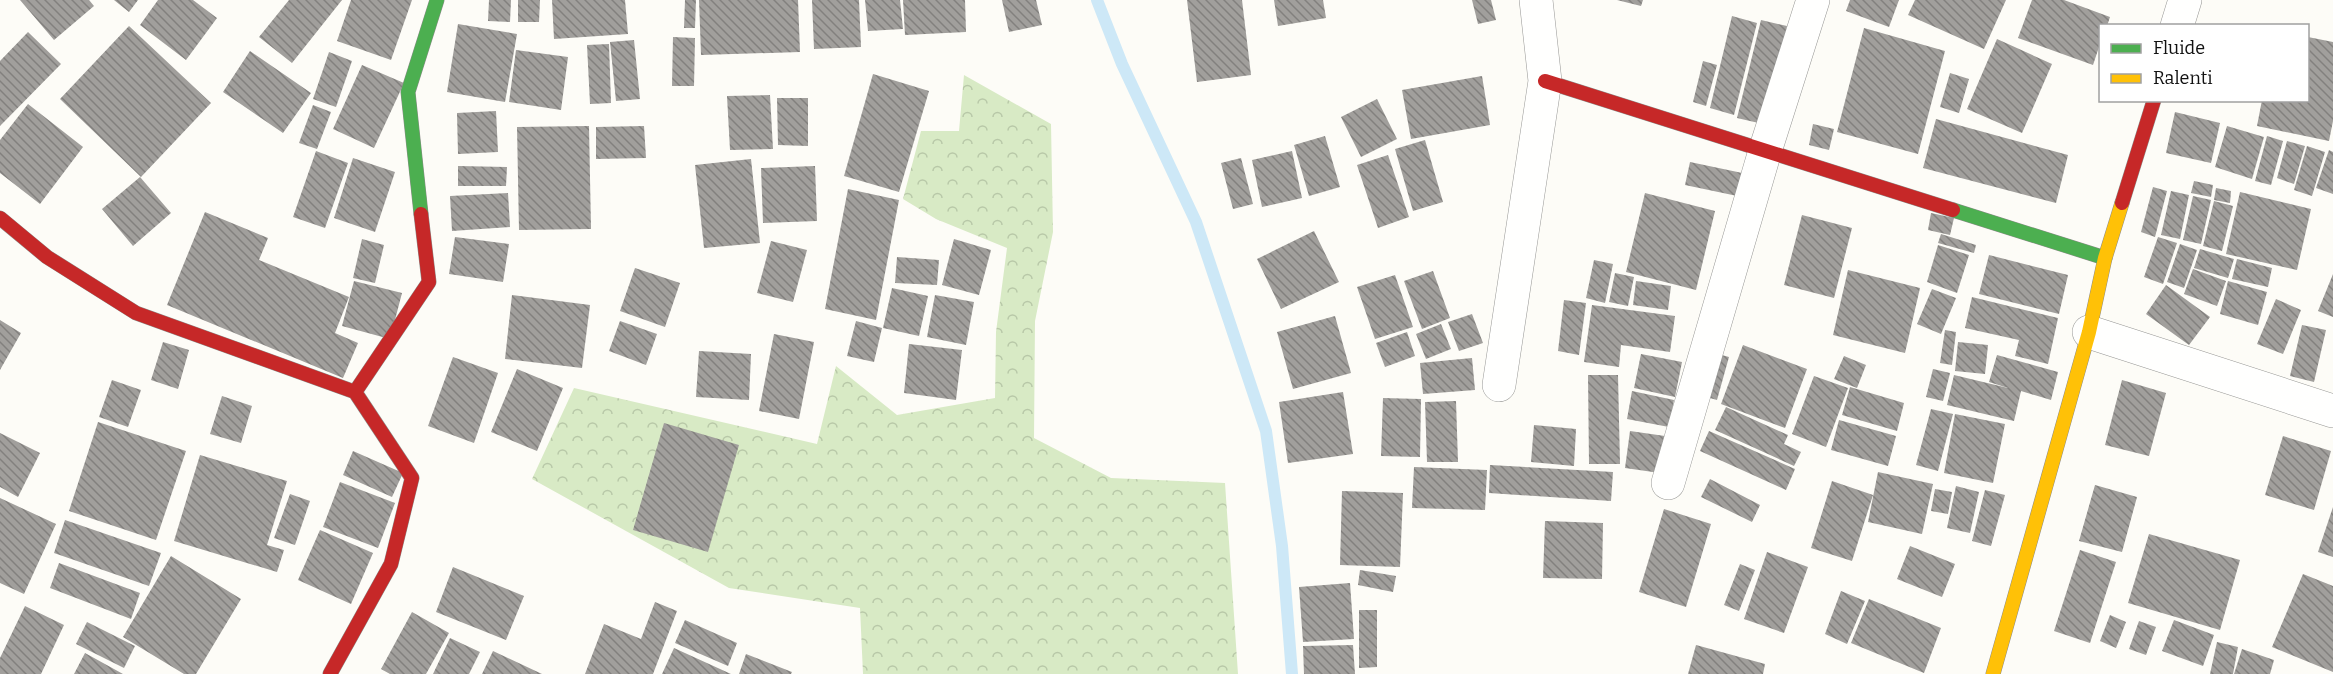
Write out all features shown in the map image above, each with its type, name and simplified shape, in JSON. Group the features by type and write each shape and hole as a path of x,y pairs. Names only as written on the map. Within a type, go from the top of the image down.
{"street":[{"path":"355,392 429,282 408,92 437,0"},
{"path":"1499,385 1545,81 1536,0"},
{"path":"1668,483 1813,0"},
{"path":"2178,24 2185,0"},
{"path":"1545,81 2105,258"},
{"path":"1993,674 2089,332 2105,258 2153,102"},
{"path":"0,218 46,257 136,313 355,392 412,478 391,564 330,674"},
{"path":"2089,332 2333,411"}],"green space":[{"path":"964,75 1051,124 1053,232 1035,321 1034,438 1111,478 1225,483 1238,674 863,674 860,608 729,588 532,479 574,388 817,444 836,366 897,415 995,398 996,332 1007,248 936,219 903,199 921,131 959,131"}],"building":[{"path":"20,0 89,0 94,6 54,40"},
{"path":"114,0 138,0 129,12"},
{"path":"158,0 193,0 217,18 186,60 140,25"},
{"path":"289,0 342,0 292,63 259,37"},
{"path":"351,0 412,0 391,60 337,41"},
{"path":"489,0 511,0 510,22 488,21"},
{"path":"518,0 540,0 539,22 518,22"},
{"path":"552,0 625,0 628,34 554,39"},
{"path":"685,0 696,0 695,28 684,28"},
{"path":"699,0 798,0 800,52 701,55"},
{"path":"812,0 859,0 861,47 814,49"},
{"path":"865,0 900,0 903,29 868,31"},
{"path":"903,0 965,0 966,32 905,35"},
{"path":"1002,0 1036,0 1042,25 1009,32"},
{"path":"1187,0 1242,0 1251,75 1197,82"},
{"path":"1274,0 1323,0 1326,18 1278,26"},
{"path":"1472,0 1491,0 1496,20 1478,24"},
{"path":"1617,0 1643,0 1641,6"},
{"path":"1850,0 1899,0 1889,27 1846,11"},
{"path":"1915,0 2006,0 1984,49 1908,15"},
{"path":"2032,0 2064,0 2110,17 2108,24 2099,24 2099,47 2093,65 2018,38"},
{"path":"1732,16 1757,23 1734,115 1710,108"},
{"path":"1761,20 1787,26 1763,124 1737,118"},
{"path":"458,24 517,34 505,102 447,92"},
{"path":"129,26 211,103 141,177 60,99"},
{"path":"1864,28 1945,51 1918,154 1837,132"},
{"path":"28,32 61,64 0,126 0,61"},
{"path":"673,37 695,38 694,86 672,86"},
{"path":"2309,37 2333,42 2333,121 2329,141 2257,126 2262,102 2309,102"},
{"path":"1997,39 2052,64 2022,133 1967,109"},
{"path":"634,40 640,99 616,101 610,42"},
{"path":"609,44 611,103 590,104 587,45"},
{"path":"516,50 568,57 561,110 509,102"},
{"path":"250,51 311,93 283,133 223,92"},
{"path":"329,52 352,61 336,107 313,99"},
{"path":"1703,61 1717,65 1706,106 1693,102"},
{"path":"362,65 404,83 374,148 333,129"},
{"path":"1950,73 1969,79 1959,113 1940,107"},
{"path":"873,74 929,91 899,192 844,176"},
{"path":"1482,76 1490,125 1411,139 1402,90"},
{"path":"770,95 773,149 730,150 727,96"},
{"path":"777,98 808,98 808,146 778,145"},
{"path":"1377,99 1397,139 1361,157 1341,117"},
{"path":"28,104 83,147 40,204 0,173 0,140"},
{"path":"313,105 331,112 317,149 299,143"},
{"path":"496,111 498,152 458,154 457,113"},
{"path":"2175,112 2220,123 2211,163 2166,153"},
{"path":"1936,119 2068,155 2056,203 1923,168"},
{"path":"1813,124 1834,129 1829,150 1809,145"},
{"path":"589,126 591,229 519,230 517,127"},
{"path":"644,126 646,158 596,159 596,127"},
{"path":"2227,126 2264,137 2252,179 2215,167"},
{"path":"1325,136 1340,187 1309,196 1294,145"},
{"path":"2267,136 2283,141 2271,185 2255,181"},
{"path":"1425,140 1443,202 1413,211 1395,149"},
{"path":"2287,141 2305,146 2294,184 2277,178"},
{"path":"2307,146 2325,152 2312,196 2294,190"},
{"path":"2329,150 2333,152 2333,194 2316,188"},
{"path":"316,151 348,163 325,228 293,217"},
{"path":"1292,151 1302,198 1262,207 1252,160"},
{"path":"1388,155 1409,217 1378,228 1357,165"},
{"path":"353,158 395,172 375,232 334,218"},
{"path":"1241,158 1253,204 1233,209 1221,163"},
{"path":"751,159 760,243 704,248 695,165"},
{"path":"1690,162 1747,174 1742,197 1685,185"},
{"path":"458,166 507,167 506,186 458,186"},
{"path":"815,166 817,221 763,223 761,168"},
{"path":"140,177 171,213 133,246 102,209"},
{"path":"2194,181 2213,185 2211,197 2191,193"},
{"path":"2153,187 2167,191 2155,237 2141,232"},
{"path":"2216,188 2231,191 2230,203 2214,200"},
{"path":"848,189 899,200 876,320 825,309"},
{"path":"2171,191 2189,195 2180,239 2161,235"},
{"path":"2240,192 2311,209 2297,270 2226,254"},
{"path":"508,193 510,227 452,231 450,196"},
{"path":"1645,193 1715,211 1696,290 1626,272"},
{"path":"2193,196 2211,200 2201,244 2183,240"},
{"path":"2214,201 2233,206 2222,251 2203,246"},
{"path":"205,212 268,238 259,260 349,297 335,333 358,343 343,378 167,305"},
{"path":"1931,213 1954,218 1950,235 1928,230"},
{"path":"1802,215 1852,228 1834,298 1784,285"},
{"path":"1314,231 1339,282 1281,309 1257,259"},
{"path":"1941,234 1976,245 1974,253 1938,243"},
{"path":"455,237 509,244 503,282 449,274"},
{"path":"2158,237 2177,243 2163,284 2144,277"},
{"path":"362,239 384,245 375,283 353,278"},
{"path":"954,239 991,250 979,295 942,285"},
{"path":"771,241 807,250 793,302 757,293"},
{"path":"2180,244 2197,250 2184,288 2167,282"},
{"path":"1938,245 1969,255 1957,293 1927,282"},
{"path":"2200,249 2234,259 2228,278 2194,268"},
{"path":"1989,255 2068,275 2059,314 1979,294"},
{"path":"897,257 939,260 937,285 895,283"},
{"path":"2237,259 2272,268 2268,287 2232,279"},
{"path":"1594,260 1613,264 1605,303 1586,298"},
{"path":"635,268 680,283 665,327 620,311"},
{"path":"2193,269 2226,281 2217,306 2184,294"},
{"path":"1848,270 1920,288 1905,353 1833,335"},
{"path":"1433,271 1450,318 1422,329 1404,281"},
{"path":"1615,273 1634,277 1628,306 1609,302"},
{"path":"2333,274 2333,317 2318,311"},
{"path":"1395,275 1413,327 1375,339 1357,287"},
{"path":"354,281 402,293 390,339 342,326"},
{"path":"1636,281 1671,286 1668,310 1633,305"},
{"path":"2228,281 2267,292 2258,325 2220,314"},
{"path":"2166,285 2210,317 2189,345 2146,314"},
{"path":"892,288 928,296 919,336 883,328"},
{"path":"1932,289 1956,298 1941,334 1917,324"},
{"path":"512,295 590,305 582,368 505,359"},
{"path":"935,295 974,302 966,345 927,337"},
{"path":"1972,297 2058,318 2048,364 2015,356 2019,340 1965,328"},
{"path":"2276,299 2301,310 2283,354 2257,344"},
{"path":"1564,300 1586,303 1579,355 1558,351"},
{"path":"1592,305 1675,316 1670,352 1621,345 1619,367 1584,362"},
{"path":"1472,314 1483,343 1459,351 1448,322"},
{"path":"1335,316 1351,373 1293,389 1277,332"},
{"path":"0,320 21,333 0,370"},
{"path":"620,321 657,334 646,365 609,351"},
{"path":"856,321 882,328 874,362 847,356"},
{"path":"1441,324 1451,349 1426,359 1416,334"},
{"path":"2302,325 2326,330 2314,382 2290,376"},
{"path":"1945,330 1956,332 1952,365 1940,363"},
{"path":"1407,332 1415,356 1385,367 1376,343"},
{"path":"774,334 814,342 799,419 759,411"},
{"path":"163,342 189,350 178,389 151,380"},
{"path":"1958,342 1988,345 1985,374 1955,371"},
{"path":"909,344 962,350 956,400 904,393"},
{"path":"1743,345 1807,369 1785,428 1721,404"},
{"path":"699,351 751,354 749,400 696,397"},
{"path":"1711,352 1729,357 1717,400 1699,395"},
{"path":"1641,354 1682,362 1675,397 1634,388"},
{"path":"1997,355 2058,372 2051,400 2021,391 2014,421 1947,405 1954,375 2008,388 1989,382"},
{"path":"1844,356 1866,365 1857,388 1834,379"},
{"path":"453,357 498,373 474,443 428,426"},
{"path":"1472,358 1475,390 1423,394 1420,363"},
{"path":"517,369 563,388 537,451 491,432"},
{"path":"1933,369 1950,373 1943,401 1926,397"},
{"path":"1588,375 1618,375 1620,464 1589,464"},
{"path":"1814,376 1848,388 1826,447 1792,434"},
{"path":"112,380 141,390 128,427 99,417"},
{"path":"2122,380 2166,393 2149,456 2105,445"},
{"path":"1850,387 1904,403 1897,431 1842,415"},
{"path":"1632,391 1674,400 1669,427 1627,419"},
{"path":"1343,392 1353,454 1288,463 1279,402"},
{"path":"222,396 252,406 241,443 210,434"},
{"path":"1383,398 1421,399 1420,457 1381,456"},
{"path":"1456,401 1458,462 1427,462 1425,402"},
{"path":"1726,407 1788,435 1784,444 1801,452 1794,466 1715,430"},
{"path":"1931,409 1953,414 1938,471 1916,465"},
{"path":"1955,414 2005,424 1993,483 1944,473"},
{"path":"1839,420 1896,436 1888,466 1831,450"},
{"path":"98,422 186,451 156,540 69,511"},
{"path":"664,423 739,445 708,552 633,530"},
{"path":"1534,425 1576,429 1574,466 1531,462"},
{"path":"1630,431 1665,436 1660,473 1625,468"},
{"path":"1709,431 1795,469 1786,490 1700,451"},
{"path":"0,433 40,453 18,497 0,487"},
{"path":"2283,436 2331,451 2314,510 2265,495"},
{"path":"353,451 403,473 392,497 343,475"},
{"path":"200,455 287,481 267,545 284,550 277,572 174,541"},
{"path":"1490,465 1613,472 1611,501 1489,493"},
{"path":"1414,467 1487,470 1485,510 1412,508"},
{"path":"1878,472 1933,484 1922,534 1868,522"},
{"path":"1710,479 1760,505 1752,522 1701,497"},
{"path":"1832,481 1873,495 1852,561 1811,548"},
{"path":"340,482 395,503 378,548 323,527"},
{"path":"2095,485 2137,497 2122,552 2079,541"},
{"path":"1956,486 1979,492 1970,533 1947,528"},
{"path":"1935,489 1952,492 1948,514 1931,511"},
{"path":"1985,490 2005,495 1991,546 1972,541"},
{"path":"1342,491 1403,493 1400,567 1340,565"},
{"path":"290,494 310,501 295,545 274,538"},
{"path":"0,498 56,524 24,594 0,583"},
{"path":"2333,507 2333,557 2318,552"},
{"path":"1664,509 1711,524 1686,607 1639,592"},
{"path":"65,520 161,553 149,586 54,553"},
{"path":"1545,521 1603,523 1602,579 1543,578"},
{"path":"320,530 373,553 351,604 298,580"},
{"path":"2149,534 2240,560 2220,630 2128,603"},
{"path":"1910,546 1955,564 1942,597 1897,579"},
{"path":"2080,550 2116,562 2090,643 2054,631"},
{"path":"1767,552 1808,567 1784,633 1744,619"},
{"path":"171,556 241,599 196,674 184,674 123,637"},
{"path":"59,563 140,593 131,619 50,588"},
{"path":"1740,564 1755,570 1739,611 1724,605"},
{"path":"453,567 524,596 506,640 436,612"},
{"path":"1360,570 1396,576 1393,592 1358,585"},
{"path":"2303,574 2333,586 2333,672 2272,647"},
{"path":"1350,583 1354,639 1303,642 1299,587"},
{"path":"1841,591 1865,601 1847,644 1825,634"},
{"path":"1869,599 1941,628 1924,673 1851,643"},
{"path":"655,602 677,611 653,674 585,674 604,624 641,639"},
{"path":"25,606 64,625 41,674 0,674 0,658"},
{"path":"1359,610 1377,610 1377,667 1359,668"},
{"path":"412,612 449,633 426,674 390,674 381,669"},
{"path":"2110,615 2126,622 2116,648 2100,641"},
{"path":"685,620 737,643 728,666 675,643"},
{"path":"2174,620 2214,635 2203,666 2162,651"},
{"path":"2139,621 2156,627 2146,655 2129,649"},
{"path":"87,622 135,646 124,668 76,644"},
{"path":"450,638 480,652 469,674 433,674"},
{"path":"2217,642 2238,647 2233,674 2210,674"},
{"path":"1353,645 1355,674 1304,674 1303,646"},
{"path":"1696,645 1765,664 1763,674 1688,674"},
{"path":"674,648 731,674 662,674"},
{"path":"2242,649 2274,660 2270,674 2234,674"},
{"path":"493,651 542,674 482,674"},
{"path":"85,653 123,674 74,674"},
{"path":"746,654 792,672 791,674 739,674"}],"waterway":[{"path":"1097,0 1122,64 1196,222 1266,431 1282,546 1292,674"}],"traffic: fast":[{"path":"421,214 408,92 437,0"},
{"path":"1953,210 2105,258"}],"traffic: slow":[{"path":"1993,674 2089,332 2105,258 2122,203"}],"traffic: jam":[{"path":"1545,81 1953,210"},
{"path":"2122,203 2153,102"},
{"path":"330,674 391,564 412,478 355,392 429,282 421,214"},
{"path":"0,218 47,257 136,313 355,392"}]}
